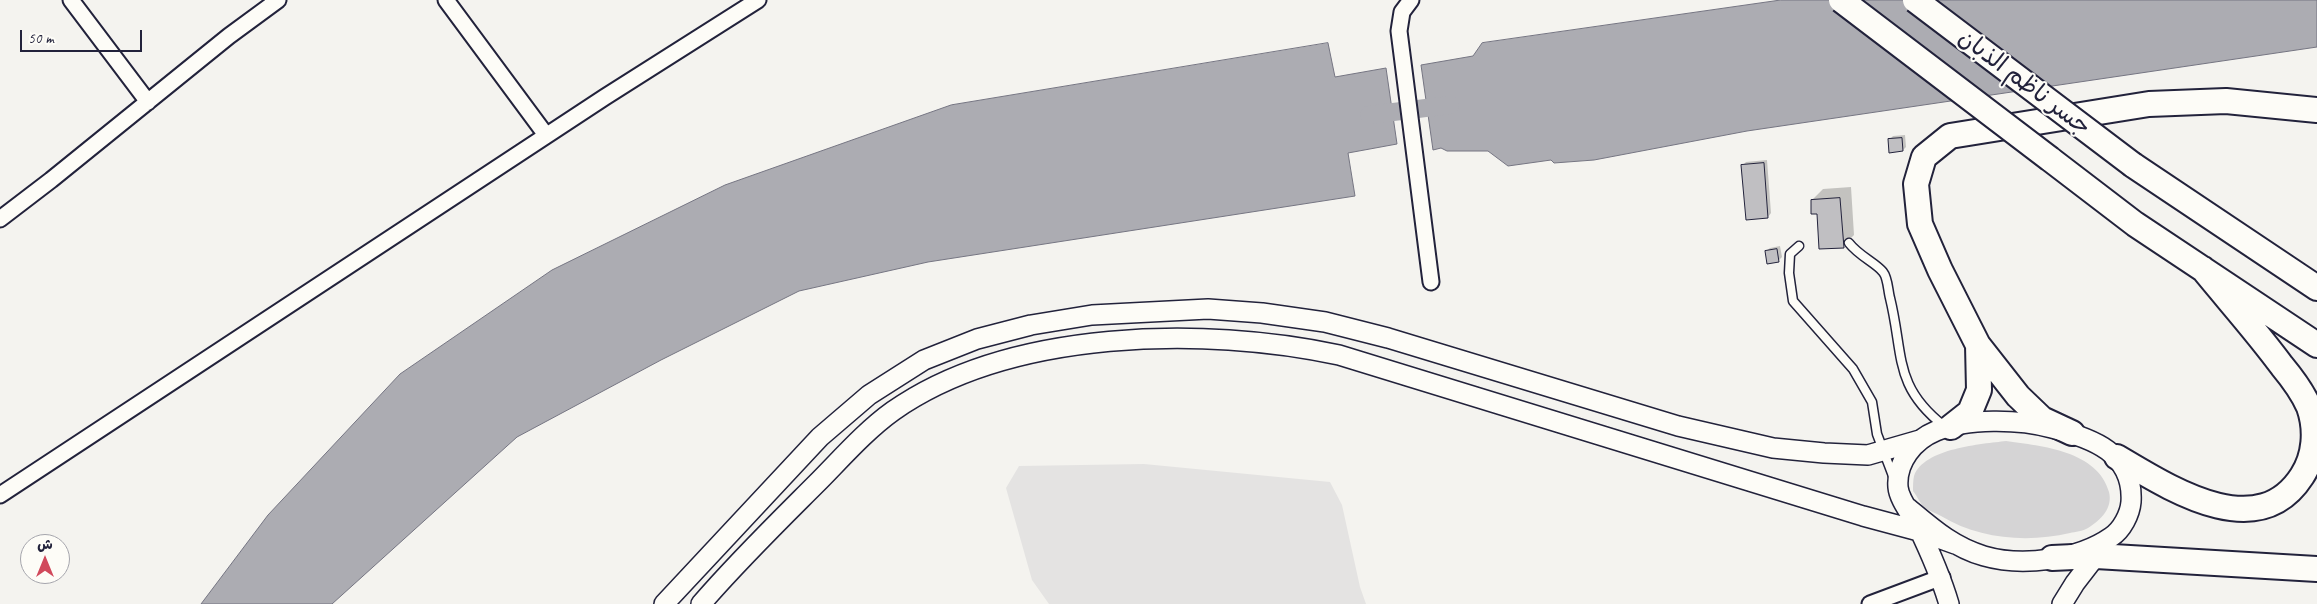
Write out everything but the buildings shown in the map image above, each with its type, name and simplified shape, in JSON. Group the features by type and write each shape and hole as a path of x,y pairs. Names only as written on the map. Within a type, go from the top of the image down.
{"highway":[{"name":"جسر ناظم الذبان","path":"1841,0 2134,224 2317,345"},
{"name":"جسر ناظم الذبان","path":"1915,0 2133,165 2317,288"},
{"path":"2072,433 2042,419 2008,384 1978,345 1940,270 1920,224 1916,184 1924,157 1950,136 2149,104 2226,101 2317,110"},
{"path":"2117,457 2158,481 2194,497 2218,506 2240,510 2262,507 2281,498 2296,484 2308,467 2314,440 2314,426 2308,406 2292,378 2268,346 2202,269"},
{"path":"1948,427 1970,412 1979,390 1978,345"},
{"path":"2052,558 2096,556 2317,569"}],"street":[{"path":"71,0 148,102"},
{"path":"0,219 229,36 278,0"},
{"path":"446,0 546,135"},
{"path":"0,495 546,135 758,0"},
{"path":"1411,0 1402,12 1399,32 1414,160 1432,282"},
{"path":"664,604 820,437 869,395 924,360 977,339 1031,325 1092,316 1208,310 1262,313 1325,322 1388,338 1635,414 1773,448 1868,455 1920,440 1948,427 1975,423 2024,423 2072,433 2095,443 2117,457 2127,472 2132,489 2132,498 2131,507 2124,523 2096,556 2062,604"},
{"path":"701,604 850,449 892,412 941,384 990,363 1048,350 1158,338 1212,338 1258,342 1297,346 1339,355 1863,516 1919,531 1983,556 2010,561 2052,558 2083,550 2112,537"},
{"path":"1920,440 1912,448 1901,467 1898,488 1942,578 1949,604"},
{"path":"1908,508 1929,527 1955,544"},
{"path":"1870,604 1942,578"}],"lane":[{"path":"1849,242 1858,253 1884,273 1896,322 1900,362 1911,393 1926,412 1948,427"},
{"path":"1799,246 1790,254 1789,273 1794,301 1853,369 1872,402 1877,434 1898,488"}],"shaded area":[{"path":"1781,0 2317,0 2317,47 1747,131 1594,160 1554,163 1551,160 1508,166 1488,151 1447,151 1441,148 1433,150 1421,65 1473,56 1482,43"},
{"path":"1328,43 1335,77 1386,68 1397,144 1348,153 1355,196 928,262 799,291 661,360 517,437 332,604 201,604 268,515 400,374 552,270 725,185 951,105"},
{"path":"2006,441 2036,445 2067,453 2093,467 2103,478 2109,492 2110,498 2105,513 2093,525 2079,531 2037,538 2004,537 1971,530 1928,510 1913,491 1914,476 1929,459 1955,449"},
{"path":"1144,464 1330,482 1342,505 1360,587 1366,604 1049,604 1032,580 1006,488 1019,466"}],"waterway":[{"path":"1369,115 1450,105"}]}
